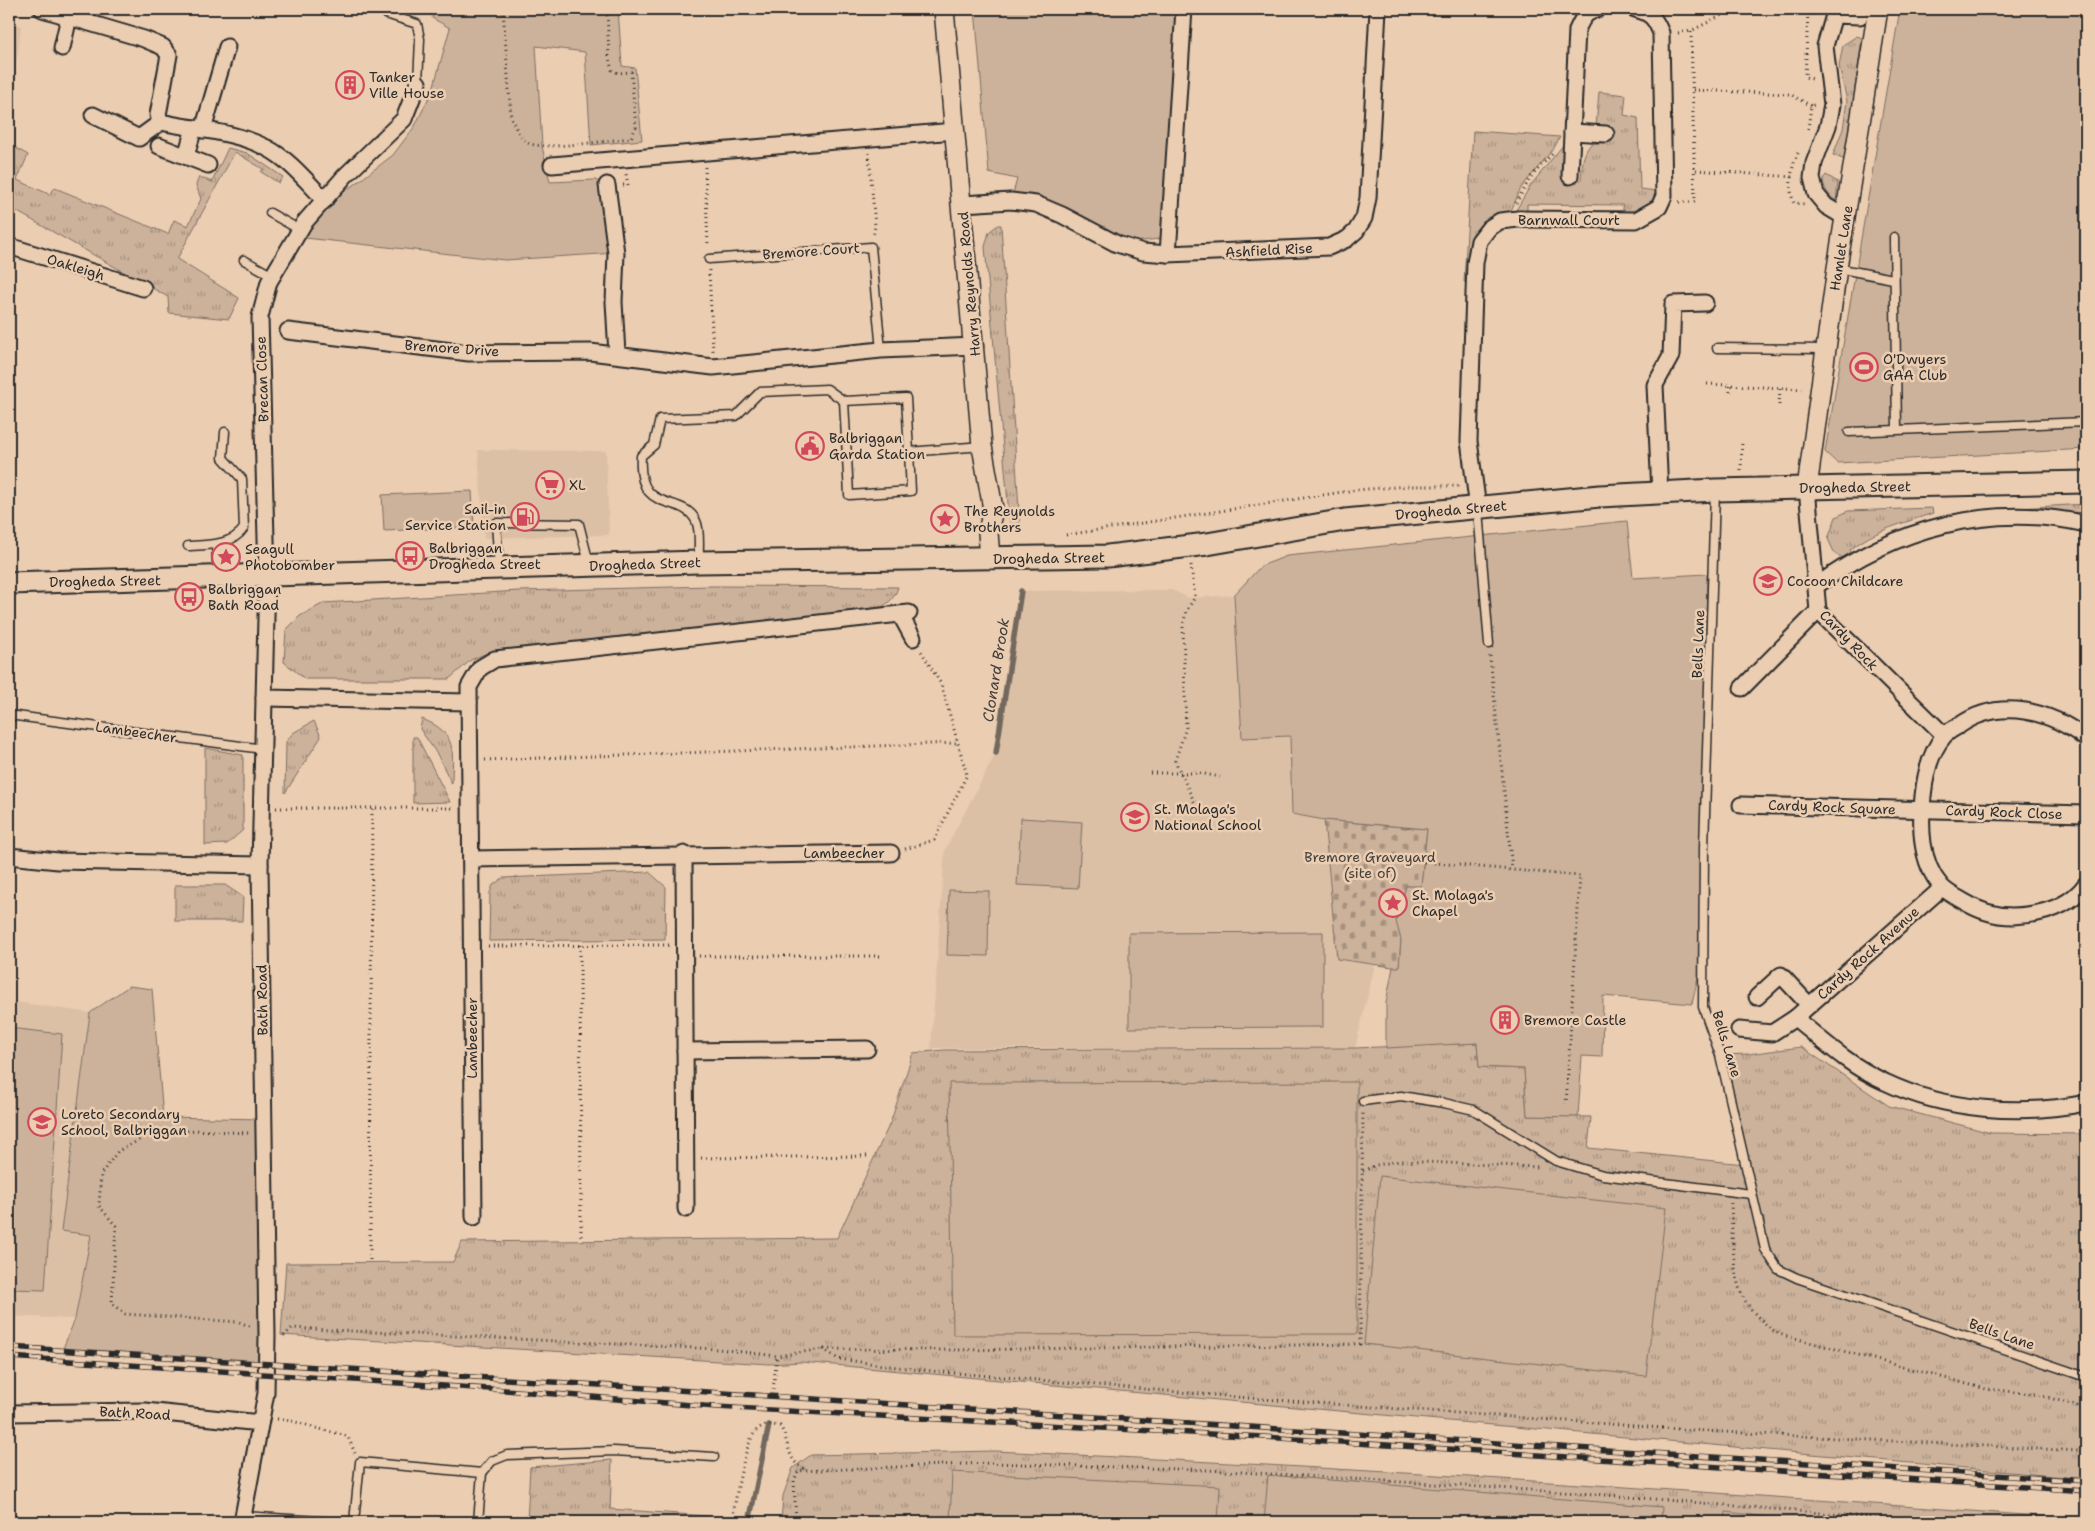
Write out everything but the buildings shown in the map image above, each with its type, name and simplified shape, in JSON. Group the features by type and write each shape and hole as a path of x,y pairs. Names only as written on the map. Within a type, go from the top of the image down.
{"main road":[{"name":"Drogheda Street","path":"9,583 699,562 1108,556 1189,547 1345,520 1660,493 1715,490 2086,482"}],"street":[{"name":"Harry Reynolds Road","path":"944,9 963,204 982,446 992,509 988,532 990,559"},
{"path":"1168,254 1184,9"},
{"name":"Ashfield Rise","path":"963,204 1010,202 1036,204 1062,215 1117,244 1143,252 1168,254 1330,247 1346,239 1356,231 1364,218 1368,198 1378,9"},
{"path":"1570,176 1577,30 1582,19 1589,11 1598,9"},
{"name":"Barnwall Court","path":"1478,508 1469,441 1473,297 1475,263 1480,242 1488,228 1500,221 1518,218 1636,220 1659,207 1664,196 1661,33 1655,18 1648,12 1635,9"},
{"name":"Hamlet Lane","path":"1807,488 1837,268 1878,9"},
{"path":"42,10 144,39 163,47 169,55 158,115 162,122"},
{"path":"1846,218 1826,206 1816,194 1812,178 1814,163 1823,144 1832,106 1825,46 1834,14 1860,16"},
{"path":"62,48 69,17"},
{"path":"186,156 199,129 227,47"},
{"name":"Brecan Close","path":"267,576 260,317 262,302 273,276 300,230 346,176 404,119 418,83"},
{"path":"93,116 139,138 162,122 244,138 269,149 292,166 324,200"},
{"path":"552,165 955,131"},
{"path":"1572,132 1606,134"},
{"path":"159,146 208,165"},
{"path":"607,186 616,253 614,302 617,354 713,367 881,350 974,346"},
{"name":"Oakleigh","path":"9,246 143,288"},
{"path":"1660,493 1655,385 1671,356 1673,304 1705,303"},
{"name":"Bremore Drive","path":"288,331 469,352 590,352 617,354"},
{"name":"Cardy Rock","path":"1807,488 1818,611 1944,735"},
{"path":"1816,586 1843,567 1906,535 1954,521 2005,516 2071,521 2086,524"},
{"name":"Bath Road","path":"242,1519 266,1393 267,1335 260,865 267,576"},
{"path":"1742,688 1818,611"},
{"name":"Lambeecher","path":"474,1216 469,687 480,668 495,659 904,614 913,638"},
{"path":"264,698 469,702"},
{"path":"2084,892 2057,908 2030,915 2007,916 1976,909 1942,888 1930,870 1923,847 1922,809 1925,783 1934,752 1944,735 1968,719 1992,711 2018,710 2045,715 2070,726 2086,739"},
{"name":"Cardy Rock Square","path":"1741,804 1922,809"},
{"name":"Cardy Rock Close","path":"1922,809 2086,814"},
{"name":"Lambeecher","path":"471,860 684,854 891,853"},
{"path":"684,854 686,1209"},
{"path":"9,856 58,862 260,865"},
{"name":"Cardy Rock Avenue","path":"1739,1030 1772,1033 1795,1018 1942,888"},
{"path":"1757,997 1781,976 1810,1005"},
{"path":"1795,1018 1840,1055 1884,1082 1923,1097 1958,1104 2008,1110 2063,1107 2086,1103"},
{"path":"685,1051 867,1049"},
{"name":"Bath Road","path":"9,1413 145,1411 261,1420"}],"lane":[{"path":"386,14 417,24 420,39 418,83"},
{"path":"270,213 300,230"},
{"path":"1894,237 1896,429"},
{"name":"Bremore Court","path":"709,259 871,247 881,350"},
{"path":"244,260 273,276"},
{"path":"1837,268 1893,279"},
{"path":"1716,348 1826,349"},
{"path":"699,562 696,522 691,514 682,508 658,499 647,490 642,480 641,456 654,446 660,419 736,416 760,392 827,389 844,401 906,398 911,491 849,495 844,401"},
{"path":"1849,432 2086,422"},
{"path":"188,546 216,545 239,535 244,528 242,479 223,458 225,432"},
{"path":"909,452 982,446"},
{"name":"Bells Lane","path":"1715,490 1704,848 1703,1007 1720,1055 1765,1249 1778,1269 1797,1278 2086,1377"},
{"path":"1478,508 1489,644"},
{"path":"499,568 496,523 579,524 590,565"},
{"path":"216,545 218,578"},
{"name":"Lambeecher","path":"9,715 263,749"},
{"path":"1363,1101 1401,1096 1474,1110 1556,1161 1603,1175 1751,1194"},
{"path":"478,1520 482,1474 492,1461 507,1455 614,1451 714,1457"},
{"path":"354,1522 360,1462 482,1474"},
{"path":"242,1519 335,1522"}],"path":[{"path":"503,9 511,117 517,132 527,143 542,146 630,138 636,127 631,72 618,73 612,70 609,58 607,9"},
{"path":"1693,90 1790,94 1811,106"},
{"path":"867,138 875,226 871,247"},
{"path":"1696,170 1812,178"},
{"path":"1707,384 1820,390"},
{"path":"1730,385 1730,392"},
{"path":"1779,405 1780,388"},
{"path":"1740,475 1742,441"},
{"path":"1189,547 1195,597 1186,612 1183,626 1186,728 1175,761 1179,773 1200,814"},
{"name":"Lambeecher","path":"891,853 934,840 967,775 941,684 913,638"},
{"path":"1489,644 1512,869"},
{"path":"470,760 958,743"},
{"path":"1150,773 1200,773 1220,777"},
{"path":"261,808 470,808"},
{"path":"370,1260 372,808"},
{"path":"1424,862 1580,876 1566,1104"},
{"path":"580,945 582,1237"},
{"path":"471,946 580,945 684,951 881,956"},
{"path":"264,1134 195,1130 144,1137 118,1151 101,1174 99,1206 116,1226 112,1304 125,1314 239,1322 267,1335 284,1336 292,1328 718,1349 777,1356 823,1349 955,1350 1360,1344 1363,1101"},
{"path":"686,1158 870,1156"},
{"path":"1363,1171 1376,1165 1400,1161 1549,1168 1556,1161"},
{"path":"1731,1190 1735,1265 1742,1295 1765,1325 1780,1334 1986,1389 2035,1394 2075,1405 2086,1414"},
{"path":"823,1349 838,1359 920,1370 1249,1398 1705,1431 2086,1450"},
{"path":"773,1389 777,1356"},
{"path":"769,1419 769,1424"},
{"path":"261,1420 297,1421 313,1428 335,1432 348,1438 360,1462"},
{"path":"732,1522 746,1451 756,1430 769,1424 780,1426 785,1434 789,1454 800,1467 807,1469"},
{"path":"796,1522 794,1481 798,1471 807,1469 991,1463 1208,1470 1584,1494 1927,1522"},
{"path":"478,1520 527,1522"}],"shaded area":[{"path":"9,22 21,26 18,53 9,90"},
{"path":"478,450 606,451 609,535 484,538"},
{"name":"St. Molaga's National School","path":"1172,590 1189,598 1234,595 1242,737 1290,736 1292,814 1324,820 1337,959 1375,965 1355,1048 931,1048 945,850 996,753 1021,591"},
{"name":"Loreto Secondary School, Balbriggan","path":"9,1001 90,1013 61,1230 91,1235 75,1319 9,1316"}],"green space":[{"path":"434,9 618,9 622,66 635,68 642,140 591,145 585,52 536,46 542,146 550,182 595,180 607,185 616,253 505,260 296,237 325,200 354,185 393,155 415,126 433,89 450,28 432,18"},
{"path":"975,9 1178,9 1163,232 1159,239 1117,244 1011,201 1017,179 989,173"},
{"name":"O'Dwyers GAA Club","path":"1900,9 2086,9 2086,449 1837,463 1825,452"},
{"path":"1857,36 1862,38 1845,160 1833,155 1843,129 1847,101 1839,66 1843,45"},
{"path":"1599,92 1626,95 1624,115 1638,118 1640,189 1657,191 1652,203 1639,211 1623,212 1623,205 1527,204 1527,211 1515,212 1531,185 1564,144 1564,179 1581,180 1583,161 1588,148 1591,144 1609,142 1610,128 1596,127"},
{"path":"1473,131 1560,137 1554,148 1521,188 1510,213 1497,215 1469,282 1464,282"},
{"path":"9,144 28,155 17,180 49,194 55,188 168,234 174,220 188,226 201,199 196,185 199,177 212,182 228,148 247,153 283,177 279,183 261,172 263,169 235,152 177,259 239,298 229,319 169,313 168,297 9,207"},
{"path":"1826,175 1838,182 1836,201 1825,189 1823,179"},
{"path":"998,225 1001,225 1020,526 1010,525 985,247 989,232"},
{"path":"472,491 474,527 384,531 382,495"},
{"path":"2086,504 2086,520 2061,513 2019,508"},
{"path":"1932,508 1933,513 1879,532 1859,543 1850,550 1853,555 1846,560 1835,554 1828,539 1836,517 1848,511"},
{"path":"1627,521 1633,578 1707,574 1700,968 1692,1004 1603,996 1602,1057 1582,1056 1578,1117 1527,1116 1524,1069 1479,1067 1477,1043 1386,1048 1386,1003 1393,967 1399,967 1401,940 1396,921 1406,886 1421,886 1427,829 1324,820 1292,814 1290,736 1242,738 1234,595 1261,566 1287,556"},
{"path":"711,586 898,587 895,595 889,602 874,610 489,652 471,660 449,679 305,679 284,662 286,630 300,616 324,603 519,591"},
{"path":"422,719 434,724 448,737 452,753 452,784 437,754 420,729"},
{"path":"314,721 321,737 285,793 286,742 293,733"},
{"path":"413,737 417,737 450,802 413,803"},
{"path":"205,748 243,755 243,830 227,844 205,845"},
{"path":"1021,818 1082,822 1078,888 1017,885"},
{"name":"Bremore Graveyard (site of)","path":"1324,820 1427,829 1421,887 1406,886 1397,921 1401,940 1399,968 1337,959"},
{"path":"649,872 666,887 665,939 489,941 490,893 493,885 503,878"},
{"path":"175,885 225,885 243,897 242,921 175,921"},
{"path":"949,890 989,891 988,956 947,955"},
{"path":"1323,932 1323,1027 1129,1028 1129,933"},
{"path":"129,986 152,989 163,1117 264,1119 268,1364 62,1351 75,1319 91,1235 61,1231 90,1013"},
{"path":"9,1028 62,1034 45,1290 9,1289"},
{"path":"1477,1043 1479,1067 1524,1069 1527,1116 1591,1117 1588,1148 1744,1164 1720,1055 1748,1054 1801,1047 1889,1106 1991,1133 2086,1134 2086,1479 801,1362 769,1364 281,1335 286,1263 453,1262 462,1242 837,1238 891,1121 913,1053 944,1050 1355,1048"},
{"path":"1357,1082 1357,1334 953,1335 949,1083"},
{"path":"1380,1176 1666,1208 1646,1376 1364,1344"},
{"path":"995,1451 1537,1481 2079,1519 2086,1522 781,1522 783,1496 793,1468 811,1455"},
{"path":"612,1460 610,1509 721,1517 720,1522 527,1522 530,1467"},
{"path":"952,1472 1220,1486 1218,1522 950,1522"},
{"path":"1268,1475 1662,1507 1661,1522 1264,1522"},
{"path":"1726,1512 1812,1522 1725,1522"}],"waterway":[{"name":"Clonard Brook","path":"996,753 1021,591"},
{"name":"Clonard Brook","path":"749,1522 769,1425"}],"railway":[{"path":"9,1347 2086,1481"},
{"path":"9,1357 505,1390 716,1407 1264,1437 2086,1491"}],"place":[{"name":"Tanker Ville House","path":"350,85"},
{"name":"O'Dwyers GAA Club","path":"1864,367"},
{"name":"Balbriggan Garda Station","path":"810,446"},
{"name":"XL","path":"550,485"},
{"name":"Sail-in Service Station","path":"525,517"},
{"name":"The Reynolds Brothers","path":"945,519"},
{"name":"Balbriggan Drogheda Street","path":"410,556"},
{"name":"Seagull Photobomber","path":"226,557"},
{"name":"Cocoon Childcare","path":"1768,581"},
{"name":"Balbriggan Bath Road","path":"189,597"},
{"name":"St. Molaga's National School","path":"1135,817"},
{"name":"St. Molaga's Chapel","path":"1393,903"},
{"name":"Bremore Castle","path":"1505,1020"},
{"name":"Loreto Secondary School, Balbriggan","path":"42,1122"}]}
